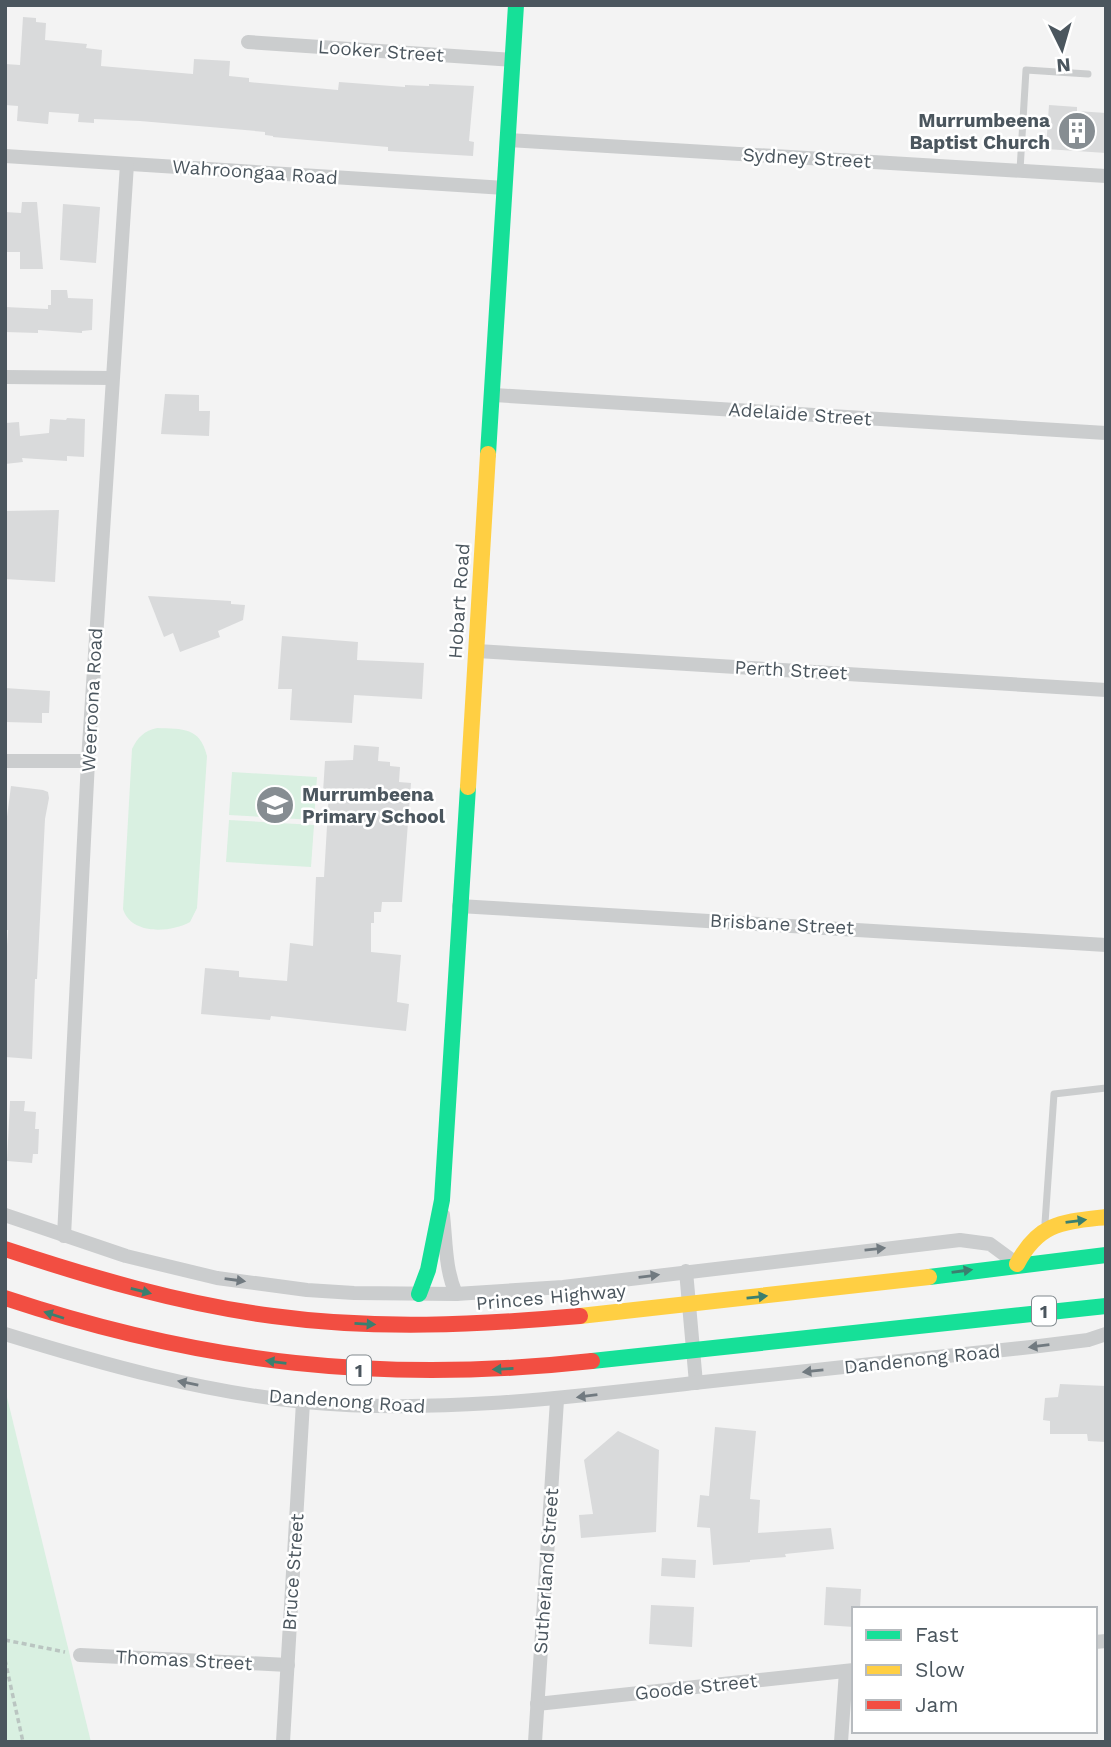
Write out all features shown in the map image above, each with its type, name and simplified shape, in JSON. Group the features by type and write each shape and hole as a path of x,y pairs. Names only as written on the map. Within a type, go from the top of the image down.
{"main road":[{"name":"Hobart Road","path":"419,1294 426,1281 442,1200 494,395 516,5"},
{"path":"1017,1264 1024,1247 1045,1227 1106,1217"},
{"name":"Princes Highway","path":"5,1250 106,1282 165,1297 259,1315 384,1325 470,1325 557,1319 1106,1255"},
{"name":"1","path":"5,1298 78,1322 161,1343 229,1356 348,1369 426,1372 551,1365 1106,1306"}],"street":[{"name":"Looker Street","path":"248,42 513,60"},
{"name":"Sydney Street","path":"508,140 1106,176"},
{"name":"Wahroongaa Road","path":"5,156 505,188"},
{"name":"Weeroona Road","path":"64,1236 88,761 127,164"},
{"path":"5,377 112,378"},
{"name":"Adelaide Street","path":"494,395 1106,433"},
{"name":"Perth Street","path":"477,651 1106,690"},
{"path":"5,761 88,761"},
{"name":"Brisbane Street","path":"459,906 1106,945"},
{"name":"Hobart Road","path":"442,1200 447,1267 456,1294"},
{"path":"5,1214 126,1256 217,1278 307,1290 456,1294 564,1287 960,1240 990,1244 1017,1264"},
{"path":"686,1271 696,1383"},
{"name":"Dandenong Road","path":"5,1334 140,1373 303,1402 425,1407 556,1400 1031,1347 1088,1340 1106,1334"},
{"name":"Sutherland Street","path":"535,1742 556,1400"},
{"name":"Bruce Street","path":"283,1742 303,1402"},
{"name":"Thomas Street","path":"80,1654 288,1665"},
{"path":"841,1742 850,1671"},
{"name":"Goode Street","path":"537,1704 850,1671"}],"lane":[{"path":"1020,171 1026,70 1088,74"},
{"path":"1045,1227 1054,1094 1106,1088"}],"path":[{"path":"5,1640 80,1654"},
{"path":"5,1661 22,1741"}],"green space":[{"path":"157,728 182,730 195,735 207,756 197,908 190,922 162,930 134,924 123,909 132,749 142,735"},
{"path":"232,772 317,777 314,820 229,815"},
{"path":"229,820 314,825 311,867 226,862"},
{"path":"5,1389 91,1742 5,1742"}],"building":[{"path":"23,17 36,18 36,22 46,23 45,40 87,44 86,48 102,50 101,66 193,74 194,59 230,61 229,76 249,78 249,82 338,90 339,82 405,87 429,84 474,86 469,141 474,142 473,156 388,151 388,147 273,137 265,135 265,132 245,130 140,121 94,119 94,123 78,122 79,114 49,112 48,124 17,121 18,106 5,105 5,64 20,65"},
{"name":"Murrumbeena Baptist Church","path":"1049,105 1106,113 1106,153 1046,149"},
{"path":"22,202 37,202 43,269 20,269 20,252 5,252 5,212 21,213"},
{"path":"63,204 100,207 96,263 60,260"},
{"path":"51,290 67,290 68,298 93,299 92,330 82,333 38,330 38,333 5,332 5,307 48,309 48,305 51,305"},
{"path":"165,394 199,395 199,411 210,411 209,436 161,434"},
{"path":"50,419 85,419 84,457 67,456 67,461 22,458 23,462 5,464 5,423 19,422 20,436 49,433"},
{"path":"59,510 55,582 5,579 5,511"},
{"path":"148,596 231,601 231,604 245,605 243,620 218,631 220,637 180,652 173,633 164,637"},
{"path":"282,636 358,642 357,660 424,663 422,699 354,695 352,723 290,720 292,689 278,689"},
{"path":"5,688 50,691 49,713 42,713 42,723 5,722"},
{"path":"354,745 379,747 378,761 390,762 390,766 400,767 399,782 411,783 402,902 382,902 381,912 374,912 374,923 371,923 371,952 401,955 397,1002 409,1004 406,1031 271,1016 270,1020 201,1014 205,968 239,971 239,977 287,981 290,943 313,946 316,877 324,877 329,792 323,792 325,761 353,760"},
{"path":"11,786 43,790 48,792 49,798 45,819 32,1059 5,1057 8,930 5,930 5,832"},
{"path":"10,1101 25,1101 24,1111 36,1112 35,1129 39,1129 38,1154 33,1154 32,1163 7,1161"},
{"path":"1060,1384 1106,1386 1106,1442 1088,1441 1087,1434 1050,1434 1050,1421 1043,1420 1045,1398 1058,1397"},
{"path":"715,1427 756,1431 750,1499 760,1500 758,1533 831,1528 834,1549 713,1565 710,1528 697,1527 700,1495 709,1496"},
{"path":"618,1431 659,1450 656,1532 581,1538 579,1515 593,1514 584,1460"},
{"path":"662,1558 696,1560 695,1578 661,1576"},
{"path":"826,1587 861,1589 860,1607 852,1607 852,1627 824,1625"},
{"path":"651,1605 694,1607 692,1647 649,1644"}],"traffic: fast":[{"path":"488,454 516,5"},
{"path":"419,1294 428,1270 442,1200 468,787"},
{"path":"929,1277 1106,1255"},
{"path":"592,1361 1106,1306"}],"traffic: slow":[{"path":"468,787 488,454"},
{"path":"1017,1264 1025,1250 1043,1232 1065,1223 1106,1217"},
{"path":"580,1316 929,1277"}],"traffic: jam":[{"path":"5,1249 138,1289 205,1305 273,1316 388,1325 503,1322 580,1316"},
{"path":"5,1298 79,1321 151,1339 295,1363 367,1369 441,1370 515,1368 592,1361"}],"place":[{"name":"Murrumbeena Baptist Church","path":"1077,131"},
{"name":"Murrumbeena Primary School","path":"275,805"}]}
